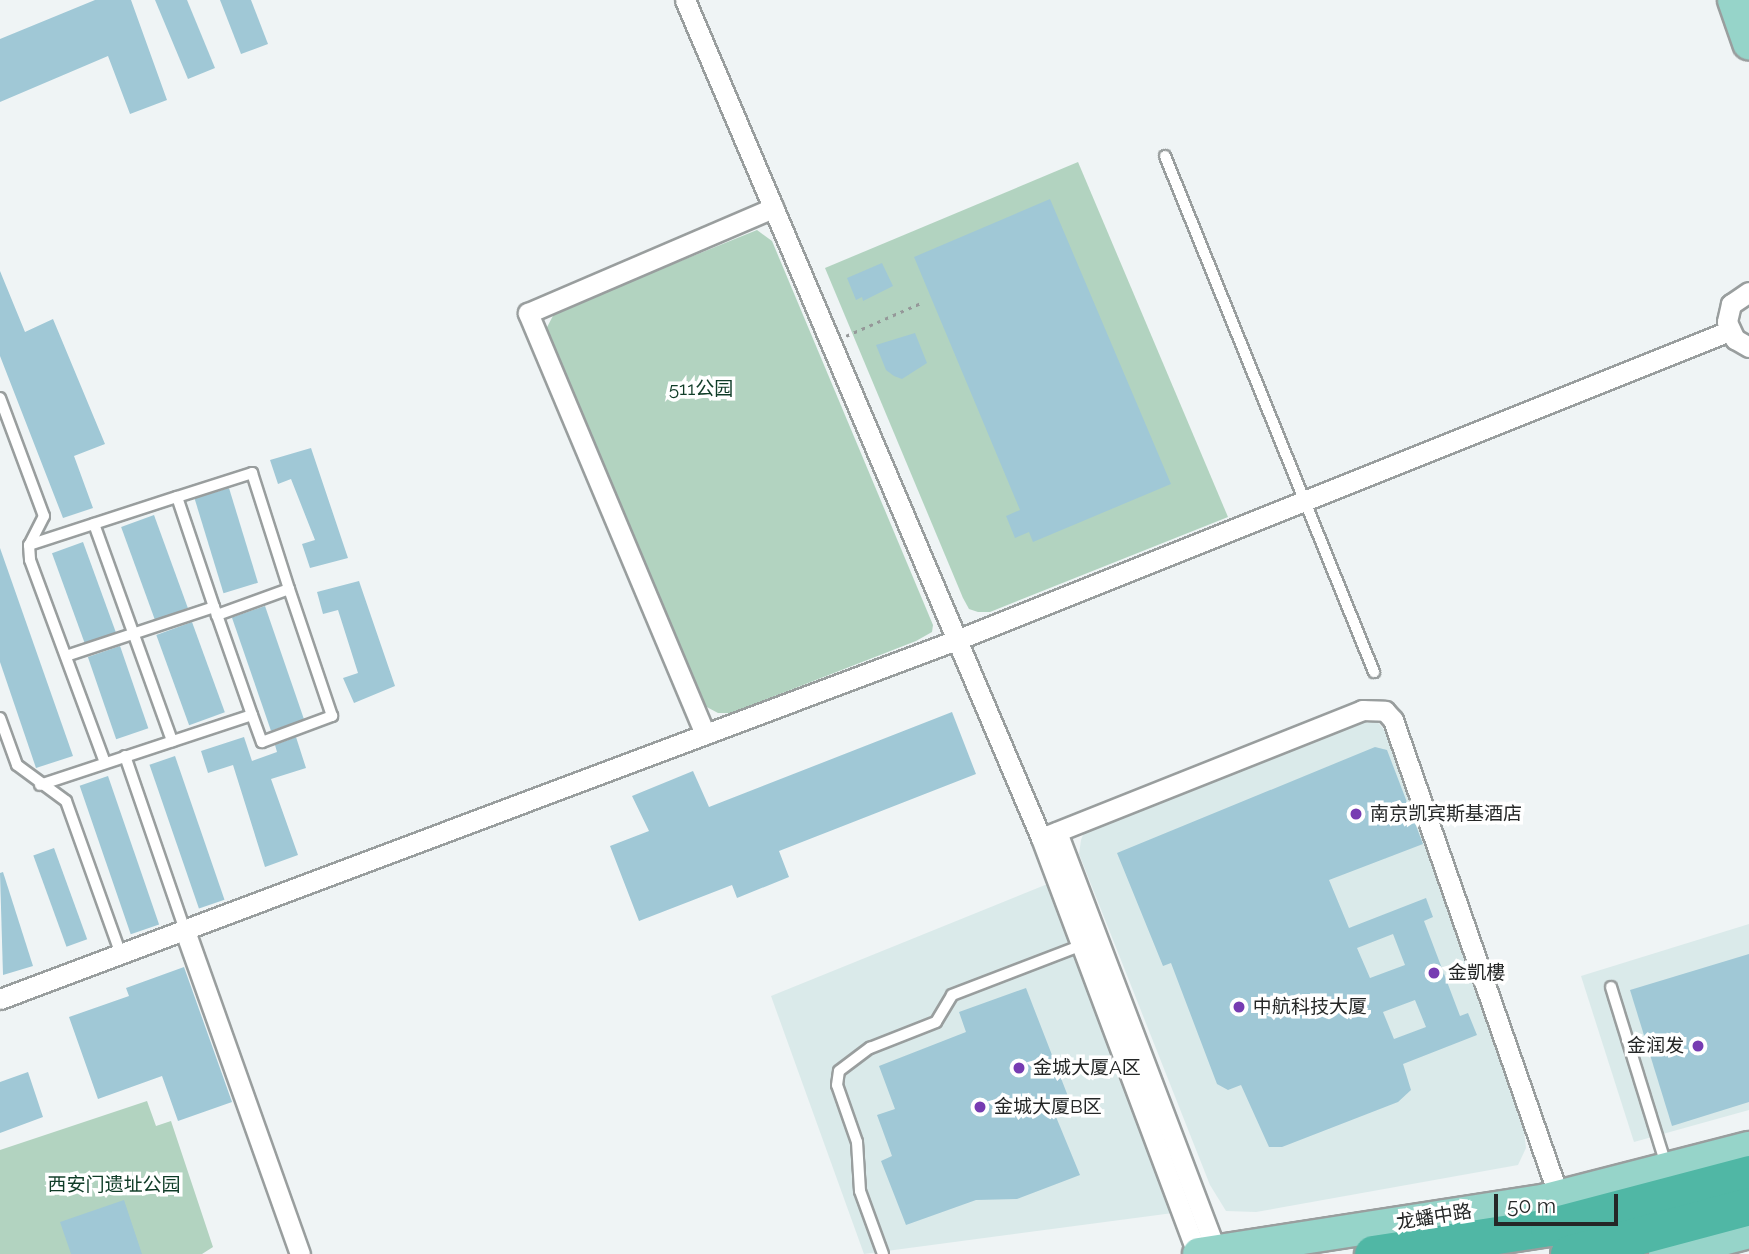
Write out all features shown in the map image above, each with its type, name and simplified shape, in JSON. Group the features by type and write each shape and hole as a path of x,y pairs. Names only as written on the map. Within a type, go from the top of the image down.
{"highway":[{"path":"1373,1254 1549,1227 1749,1174"},
{"path":"1569,1254 1749,1206"}],"main road":[{"path":"1734,0 1749,43"},
{"name":"龙蟠中路","path":"1204,1253 1559,1197 1749,1149"},
{"path":"1665,1254 1749,1232"}],"street":[{"path":"685,0 958,639 1049,835 1204,1253"},
{"path":"705,734 528,313 773,208"},
{"path":"1729,331 1731,304 1749,292"},
{"path":"0,999 958,639 1729,331"},
{"path":"1729,331 1749,347"},
{"path":"1049,835 1363,710 1385,711 1393,720 1559,1197"},
{"path":"1049,835 1082,945 1204,1253"},
{"path":"186,931 300,1254"}],"lane":[{"path":"1165,156 1374,672"},
{"path":"0,398 44,516 29,545 105,763"},
{"path":"29,545 177,497 252,473 332,716 262,742 177,497"},
{"path":"94,524 172,741"},
{"path":"66,656 289,589"},
{"path":"40,785 252,715"},
{"path":"0,718 17,765 40,785 66,802 121,954"},
{"path":"125,757 186,931"},
{"path":"883,1254 860,1191 856,1142 837,1085 839,1071 870,1048 936,1023 952,995 1082,945"},
{"path":"1611,987 1667,1169"}],"path":[{"path":"830,344 923,302"}],"shaded area":[{"path":"1375,719 1386,732 1524,1132 1526,1148 1518,1165 1256,1212 1226,1211 1210,1185 1079,854 1081,840 1086,827 1358,721"},
{"path":"1050,883 1173,1213 864,1254 771,996"},
{"path":"1749,924 1749,1110 1634,1142 1581,976"}],"green space":[{"path":"1078,162 1228,517 990,612 978,612 969,609 963,598 825,268"},
{"name":"511公园","path":"757,230 772,241 933,625 932,632 916,641 731,713 718,713 703,705 545,331 555,312"},
{"name":"西安门遗址公园","path":"147,1101 156,1126 171,1121 213,1247 202,1254 0,1254 0,1150"}],"building":[{"path":"95,0 131,0 167,100 130,114 108,56 0,102 0,39"},
{"path":"155,0 187,0 215,68 188,79"},
{"path":"220,0 251,0 268,44 241,54"},
{"path":"1050,199 1171,484 1033,542 1029,532 1015,538 1006,516 1020,510 914,257"},
{"path":"882,263 893,286 863,301 862,297 856,300 847,278"},
{"path":"0,271 25,332 53,319 105,444 74,456 93,508 63,518 0,356"},
{"path":"915,333 927,363 902,379 894,376 886,370 876,345"},
{"path":"311,448 348,558 310,568 302,544 315,540 291,479 278,484 270,460"},
{"path":"229,488 258,583 224,593 195,499"},
{"path":"154,515 188,608 155,620 121,527"},
{"path":"83,542 116,632 85,643 52,553"},
{"path":"0,548 73,756 36,768 0,662"},
{"path":"359,581 395,686 354,703 343,678 358,673 338,610 323,614 317,592"},
{"path":"265,606 304,719 271,731 232,617"},
{"path":"192,622 225,712 189,725 156,635"},
{"path":"120,646 148,728 116,739 88,657"},
{"path":"952,712 976,774 779,851 789,877 737,898 732,885 639,921 610,846 649,831 632,796 693,771 709,807"},
{"path":"244,737 252,761 277,752 275,745 296,737 306,768 271,779 298,855 265,867 233,765 208,773 201,751"},
{"path":"1375,747 1387,750 1423,844 1329,880 1349,928 1426,898 1433,917 1424,921 1460,1016 1468,1013 1477,1035 1403,1064 1411,1090 1398,1102 1282,1147 1269,1147 1241,1085 1228,1090 1217,1084 1171,963 1163,966 1117,853","holes":["1393,934 1405,965 1370,978 1357,948","1415,1000 1426,1027 1394,1039 1383,1012"]},
{"path":"175,756 224,900 199,909 149,765"},
{"path":"108,776 159,924 131,934 80,786"},
{"path":"54,848 87,939 67,947 33,856"},
{"path":"3,872 33,966 3,975 0,873"},
{"name":"金润发","path":"1749,954 1749,1102 1672,1126 1630,990"},
{"path":"184,967 232,1102 178,1121 162,1076 98,1099 69,1017 129,996 126,988"},
{"name":"金城大厦B区","path":"1026,988 1071,1104 1054,1112 1080,1175 1017,1199 976,1200 906,1225 881,1161 892,1156 877,1115 895,1109 879,1066 966,1032 959,1012"},
{"path":"28,1072 43,1117 0,1133 0,1082"},
{"path":"124,1200 142,1254 71,1254 60,1222"}],"place":[{"name":"南京凯宾斯基酒店","path":"1356,814"},
{"name":"金凱樓","path":"1434,973"},
{"name":"中航科技大厦","path":"1239,1007"},
{"name":"金润发","path":"1698,1046"},
{"name":"金城大厦A区","path":"1019,1068"},
{"name":"金城大厦B区","path":"980,1107"}]}
